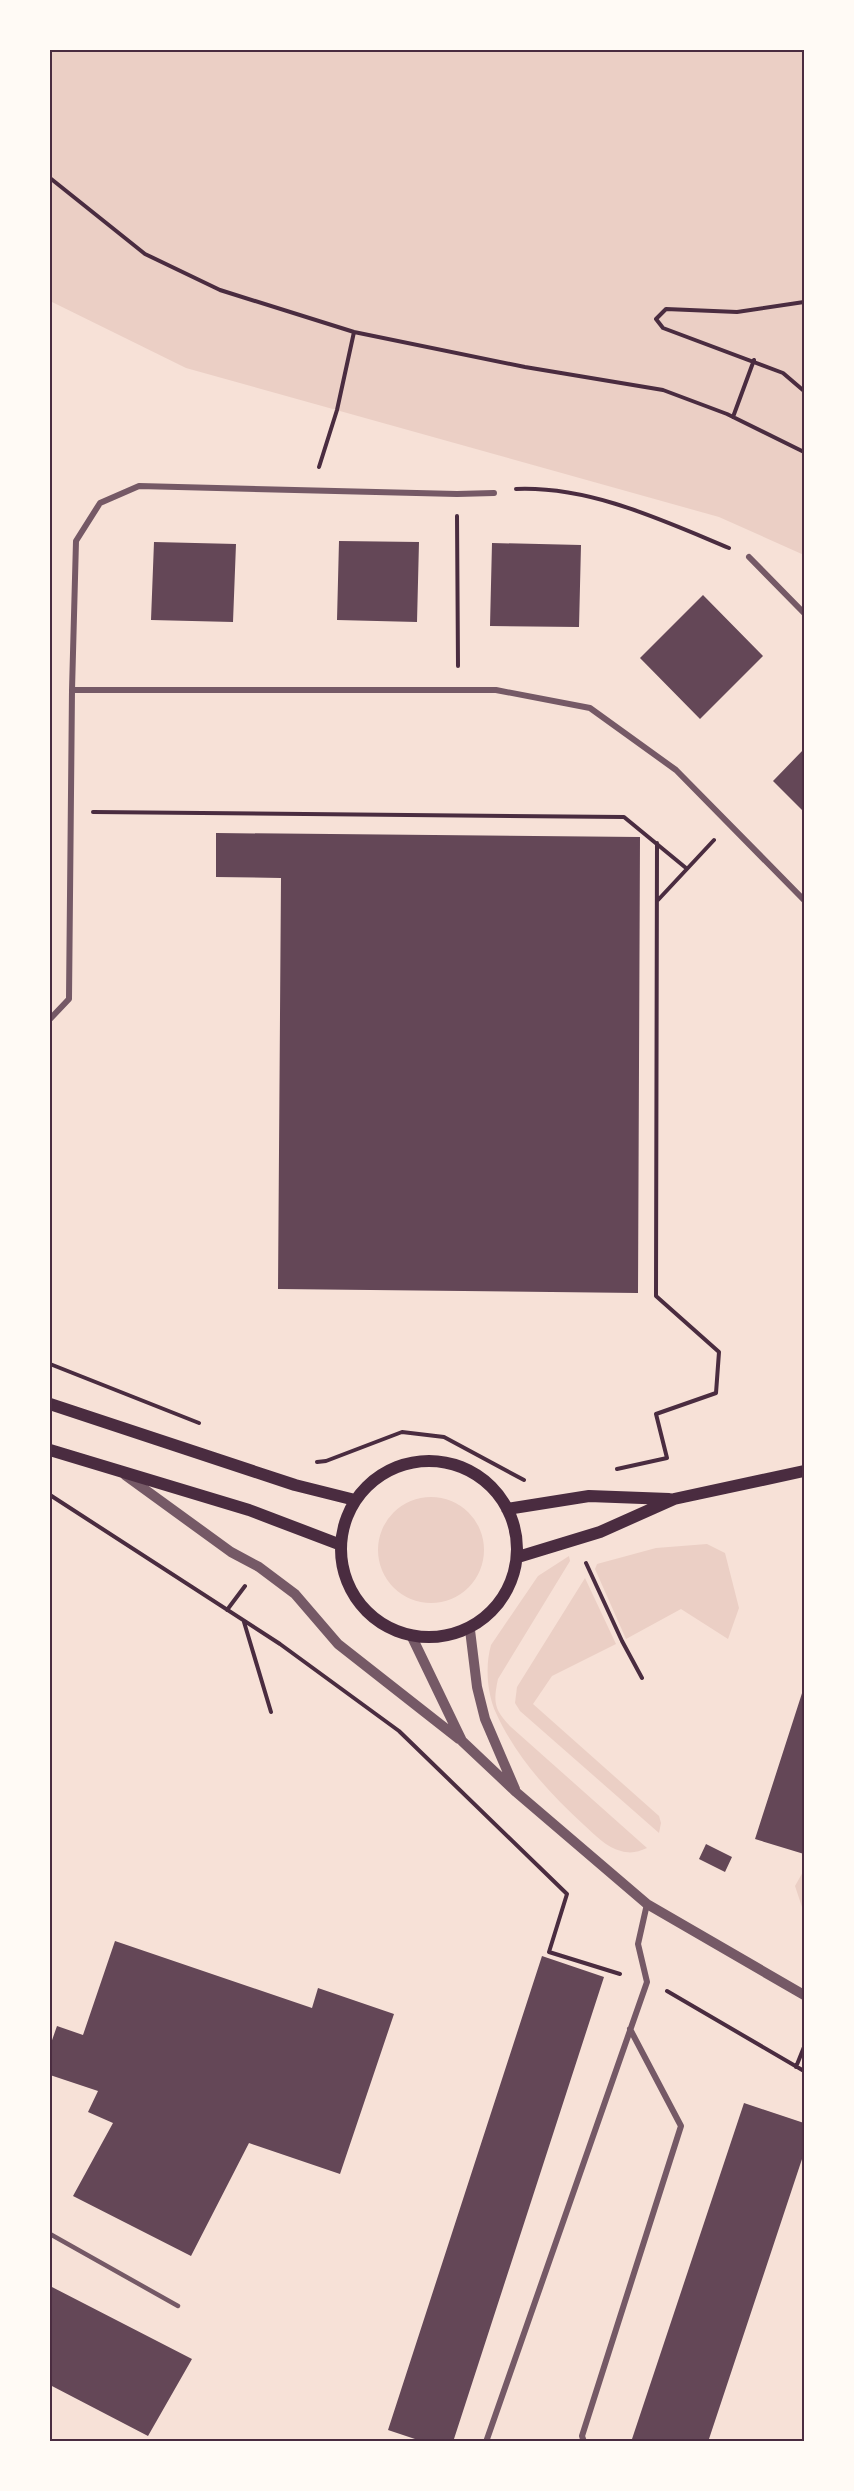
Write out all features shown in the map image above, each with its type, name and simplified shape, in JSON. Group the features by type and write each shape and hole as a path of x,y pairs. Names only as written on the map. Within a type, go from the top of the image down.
{"main road":[{"path":"50,1404 295,1485 355,1500"},
{"path":"50,1450 249,1510 341,1545"},
{"path":"421,1462 443,1462 464,1469 483,1480 499,1495 507,1509 515,1530 518,1557 512,1580 504,1597 492,1611 470,1629 442,1637 411,1635 383,1624 360,1604 346,1577 341,1545 345,1523 355,1500 380,1476 399,1467 421,1462"},
{"path":"518,1557 600,1532 674,1499 804,1471"},
{"path":"507,1509 589,1496 674,1499"}],"street":[{"path":"50,1019 69,999 76,541 100,503 139,486 494,493"},
{"path":"749,557 804,613"},
{"path":"72,690 496,690 590,708 676,770 804,900"},
{"path":"124,1474 231,1552 259,1566 296,1594 338,1644 396,1687 462,1741 516,1792 647,1904 804,1995"},
{"path":"470,1629 482,1708 516,1792"},
{"path":"411,1635 462,1741"},
{"path":"486,2442 647,1982 638,1944 647,1904"},
{"path":"584,2442 582,2436 681,2126 630,2029"}],"lane":[{"path":"50,2234 178,2306"}],"path":[{"path":"50,178 145,254 220,290 354,332 525,367 663,390 733,417 804,452"},
{"path":"804,302 737,312 666,309 656,319 663,328 754,360 783,373 804,391"},
{"path":"311,490 337,410 354,332"},
{"path":"733,417 754,360"},
{"path":"494,493 540,488 598,500 648,514 749,557"},
{"path":"457,494 458,666"},
{"path":"71,812 624,817 686,868"},
{"path":"657,843 656,1296 719,1352 716,1393 656,1414 667,1458"},
{"path":"658,901 710,843"},
{"path":"50,1364 204,1425"},
{"path":"50,1495 280,1644 399,1731 567,1894 549,1952 647,1982 804,2071"},
{"path":"585,1560 622,1641 642,1678"},
{"path":"244,1621 271,1712"},
{"path":"795,2067 804,2047"}],"shaded area":[{"path":"50,50 804,50 804,555 719,517 186,368 50,301"},
{"path":"431,1497 451,1501 468,1513 480,1530 484,1550 480,1570 468,1587 451,1599 431,1603 411,1599 394,1587 382,1570 378,1550 382,1530 394,1513 411,1501"},
{"path":"707,1544 725,1553 739,1608 728,1639 681,1609 626,1639 595,1569 597,1564 656,1548"},
{"path":"569,1556 570,1561 498,1679 496,1705 501,1716 511,1727 647,1848 637,1851 625,1852 606,1844 558,1800 534,1774 513,1745 496,1713 491,1697 488,1670 491,1645 538,1576"},
{"path":"585,1578 616,1644 552,1676 533,1704 659,1816 661,1823 659,1833 520,1711 515,1703 517,1687"},
{"path":"804,1870 804,1909 795,1886"}],"building":[{"path":"339,541 419,542 417,622 337,620"},
{"path":"154,542 236,544 233,622 151,620"},
{"path":"492,543 581,545 579,627 490,626"},
{"path":"703,595 763,656 700,719 640,658"},
{"path":"804,749 804,812 773,781"},
{"path":"216,833 640,837 638,1293 278,1289 281,878 216,877"},
{"path":"804,1687 804,1854 755,1839"},
{"path":"706,1844 732,1857 725,1872 699,1859"},
{"path":"115,1941 312,2008 318,1988 394,2014 340,2174 249,2143 191,2256 73,2196 113,2123 88,2112 98,2091 50,2075 50,2046 57,2026 83,2035"},
{"path":"542,1956 604,1977 453,2442 424,2442 388,2430"},
{"path":"744,2103 804,2123 804,2153 708,2442 631,2442"},
{"path":"50,2286 192,2359 148,2436 50,2385"}]}
